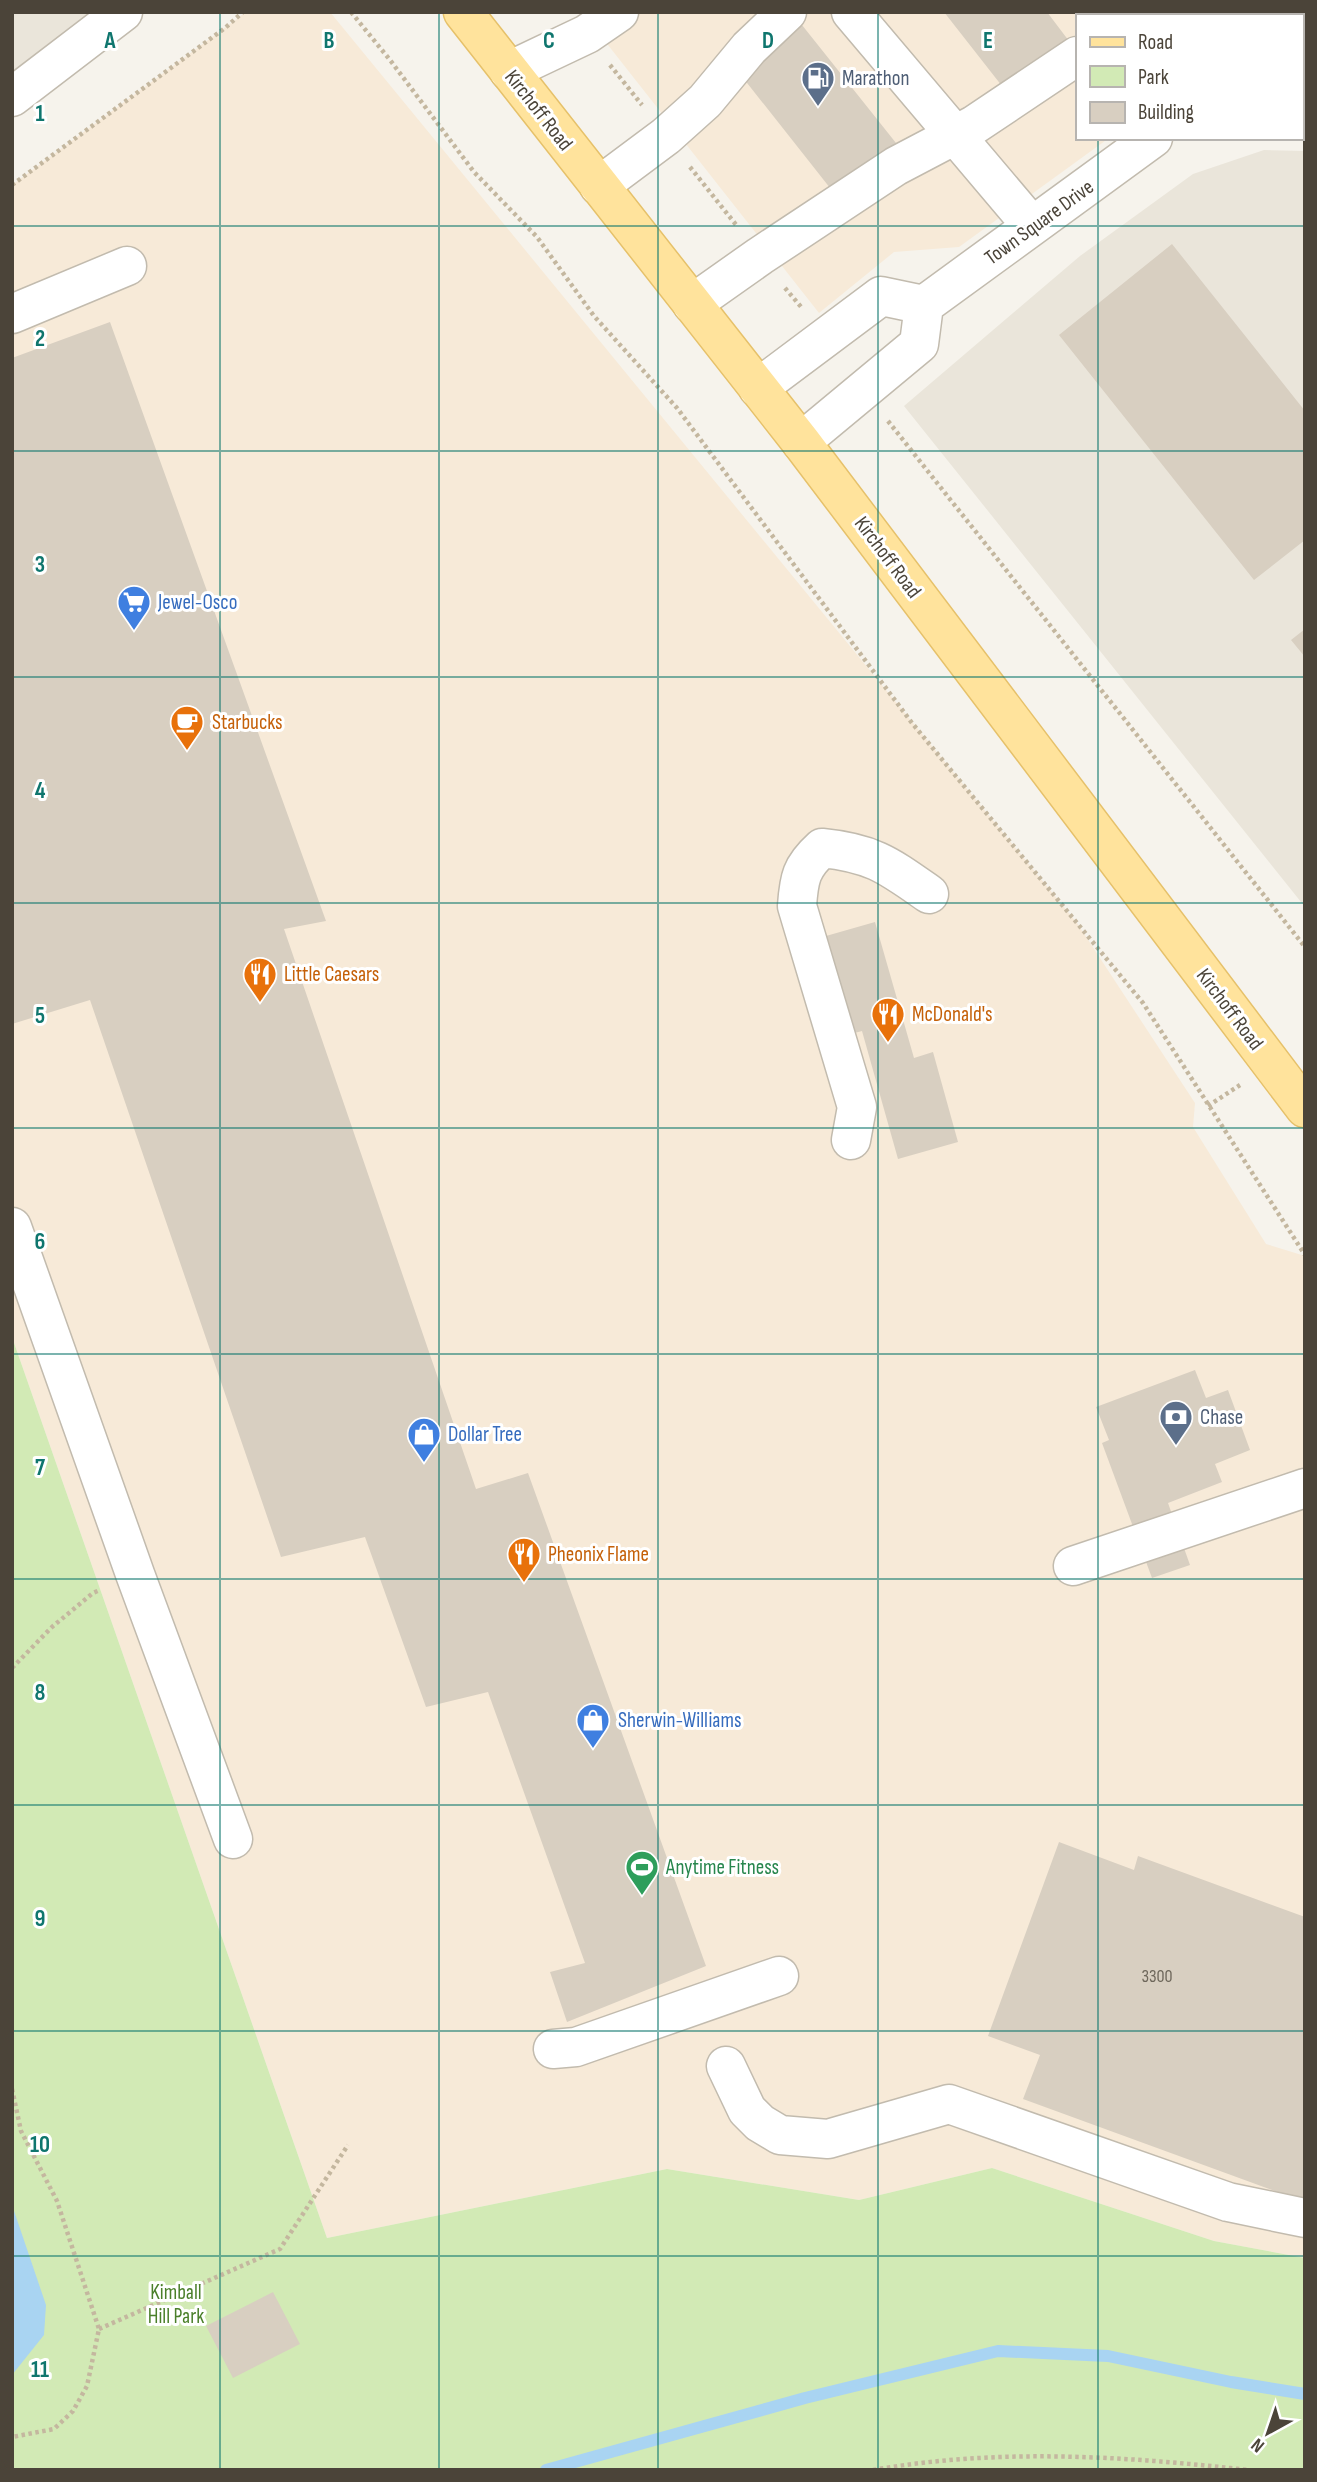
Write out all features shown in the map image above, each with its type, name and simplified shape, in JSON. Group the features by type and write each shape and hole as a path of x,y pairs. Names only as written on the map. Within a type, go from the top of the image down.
{"main road":[{"name":"Kirchoff Road","path":"463,12 801,442 1305,1108"}],"street":[{"path":"12,97 123,12"},
{"path":"509,71 587,34 619,12"},
{"path":"599,186 666,136 705,100 749,48 787,12"},
{"path":"851,12 1032,226"},
{"path":"692,304 896,166 974,125 1076,57"},
{"name":"Town Square Drive","path":"924,305 1150,140"},
{"path":"12,314 127,266"},
{"path":"758,388 881,296 924,305 919,344 801,442"},
{"path":"851,1140 857,1107 797,906 799,880 807,862 822,848 842,850 884,862 929,894"},
{"path":"12,1227 135,1574 233,1839"},
{"path":"1073,1566 1305,1488"},
{"path":"552,2049 576,2047 779,1976"},
{"path":"726,2066 747,2110 760,2123 780,2135 828,2139 949,2104 1227,2202 1305,2218"}],"path":[{"path":"12,185 243,12"},
{"path":"351,12 474,172 537,237 594,316 677,408 912,723 1143,1003 1305,1255"},
{"path":"587,34 825,338"},
{"path":"864,390 1305,947"},
{"path":"12,1668 52,1628 93,1593 135,1574"},
{"path":"12,2089 21,2131 57,2201 99,2329 87,2386 74,2411 54,2429 12,2437"},
{"path":"99,2329 280,2249 348,2145"},
{"path":"873,2470 921,2462 1037,2455 1161,2460 1248,2470"}],"shaded area":[{"path":"12,12 123,12 12,97"},
{"path":"246,12 330,12 1077,923 1195,1103 1193,1127 1266,1244 1305,1256 1305,2258 1214,2241 992,2168 859,2200 667,2169 327,2238 12,1337 12,185"},
{"path":"582,12 1197,12 1198,14 1076,14 1076,140 1106,140 959,247 894,252 819,313"},
{"path":"1264,150 1305,151 1305,907 904,406 1080,256 1193,174"}],"green space":[{"name":"Kimball Hill Park","path":"12,1337 327,2238 667,2169 859,2200 992,2168 1214,2241 1305,2258 1305,2470 12,2470"}],"water":[{"path":"12,2205 46,2305 44,2335 12,2375"}],"building":[{"path":"944,12 1047,12 1072,45 1009,95"},
{"name":"Marathon","path":"802,25 896,143 834,193 740,74"},
{"path":"1172,244 1305,411 1305,540 1254,580 1059,335"},
{"path":"110,322 326,921 284,929 476,1489 528,1473 706,1966 567,2022 550,1972 585,1963 488,1692 426,1707 365,1537 281,1557 90,1000 12,1024 12,358"},
{"path":"1305,629 1305,657 1291,640"},
{"name":"McDonald's","path":"875,922 914,1058 933,1052 958,1142 898,1159 862,1031 847,1035 819,938"},
{"name":"Chase","path":"1195,1370 1206,1398 1228,1390 1250,1450 1215,1464 1222,1482 1168,1503 1190,1565 1152,1578 1102,1443 1109,1440 1096,1407"},
{"path":"1059,1842 1134,1870 1138,1856 1305,1917 1305,2192 1302,2201 1023,2099 1040,2055 988,2036"},
{"path":"273,2292 300,2344 233,2378 206,2326"}],"waterway":[{"path":"546,2470 805,2398 998,2351 1108,2356 1231,2382 1305,2394"}],"place":[{"name":"Marathon","path":"818,108"},
{"name":"Jewel-Osco","path":"134,632"},
{"name":"Starbucks","path":"187,752"},
{"name":"Little Caesars","path":"260,1004"},
{"name":"McDonald's","path":"888,1044"},
{"name":"Chase","path":"1176,1447"},
{"name":"Dollar Tree","path":"424,1464"},
{"name":"Pheonix Flame","path":"524,1584"},
{"name":"Sherwin-Williams","path":"593,1750"},
{"name":"Anytime Fitness","path":"642,1897"}]}
